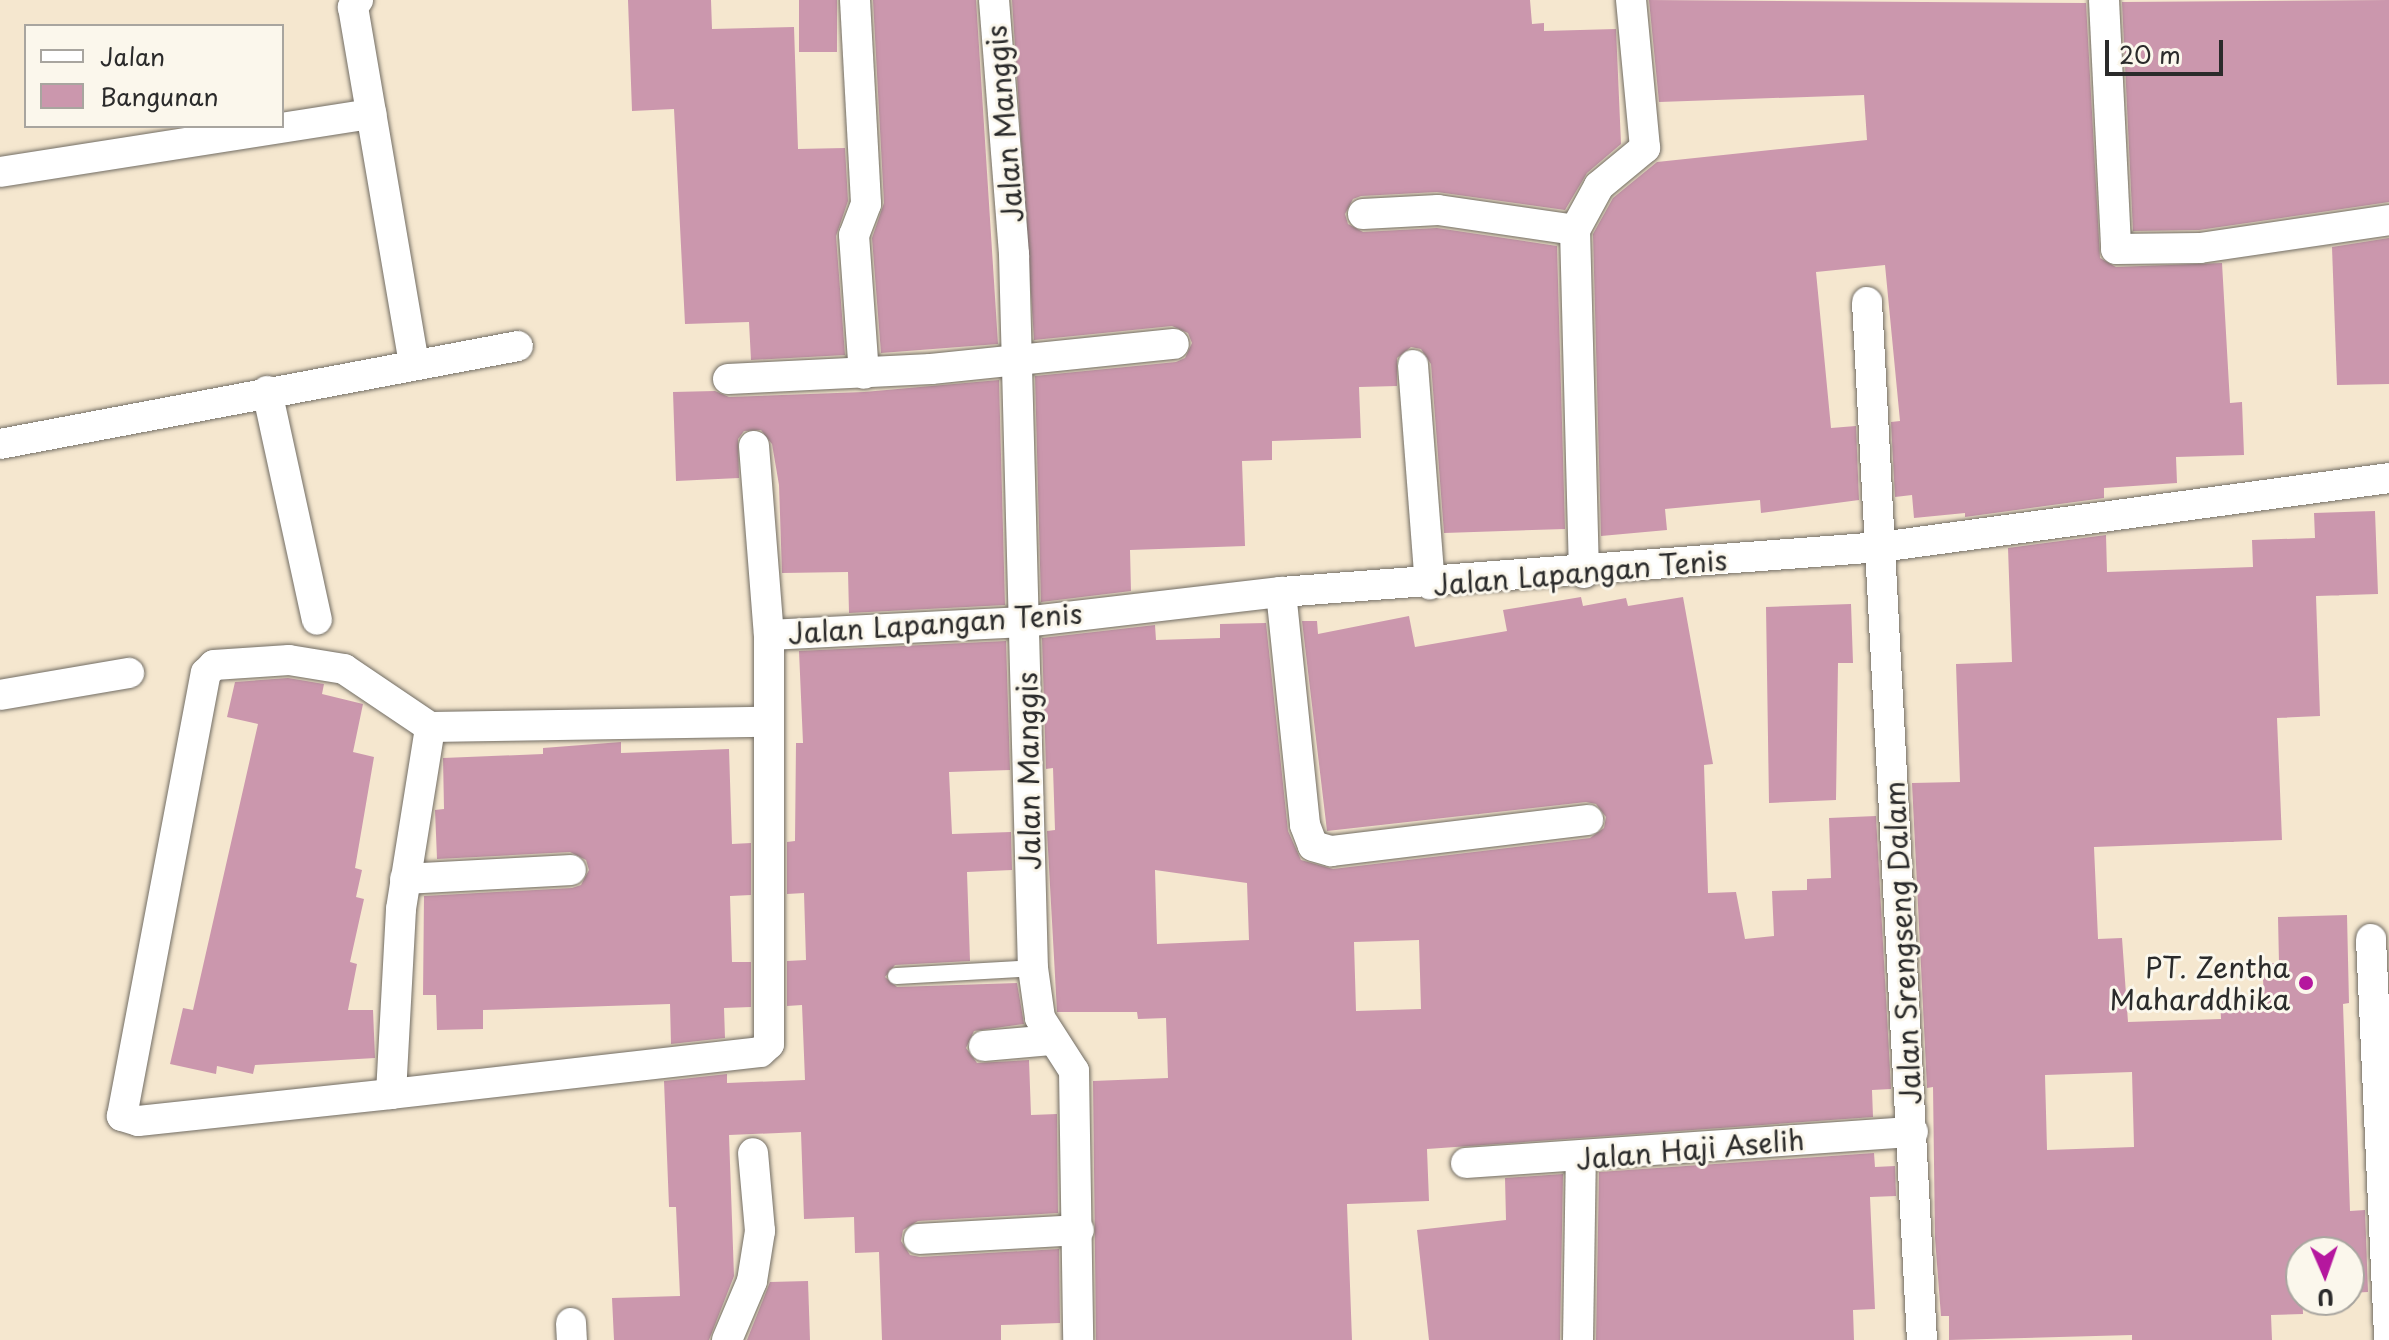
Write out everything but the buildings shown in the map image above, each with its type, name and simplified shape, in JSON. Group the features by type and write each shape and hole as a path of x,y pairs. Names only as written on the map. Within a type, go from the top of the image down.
{"street":[{"path":"358,0 353,7 414,364"},
{"path":"855,0 866,204 854,235 864,374"},
{"name":"Jalan Manggis","path":"994,0 1010,182 1033,968 1040,1018 1074,1071 1079,1230 1078,1340"},
{"path":"1584,573 1575,230 1599,186 1645,148 1631,0"},
{"path":"2104,0 2116,249 2200,248 2389,220"},
{"path":"284,128 371,114"},
{"path":"0,172 281,128"},
{"path":"1363,214 1438,210 1575,230"},
{"name":"Jalan Srengseng Dalam","path":"1867,302 1922,1340"},
{"path":"728,379 864,374 1174,344"},
{"path":"0,444 267,391 518,346"},
{"path":"1413,365 1430,584"},
{"path":"267,391 317,620"},
{"path":"754,446 769,635 766,722 769,1044 760,1052 138,1121 121,1110 206,673 225,660 314,662 361,677 430,727 766,722"},
{"name":"Jalan Lapangan Tenis","path":"769,635 1024,622 1281,592 1584,573 1881,547 2389,478"},
{"path":"1281,592 1305,825 1313,846 1331,851 1588,820"},
{"path":"0,695 129,673"},
{"path":"391,1094 405,879 430,727"},
{"path":"405,879 571,870"},
{"path":"2371,939 2389,1340"},
{"path":"984,1046 1053,1040"},
{"name":"Jalan Haji Aselih","path":"1466,1163 1581,1158 1913,1132"},
{"path":"727,1340 752,1281 760,1231 753,1153"},
{"path":"1578,1340 1581,1158"},
{"path":"919,1239 1079,1230"}],"lane":[{"path":"896,976 1033,968"}],"place":[{"name":"PT. Zentha Maharddhika","path":"2306,983"}]}
